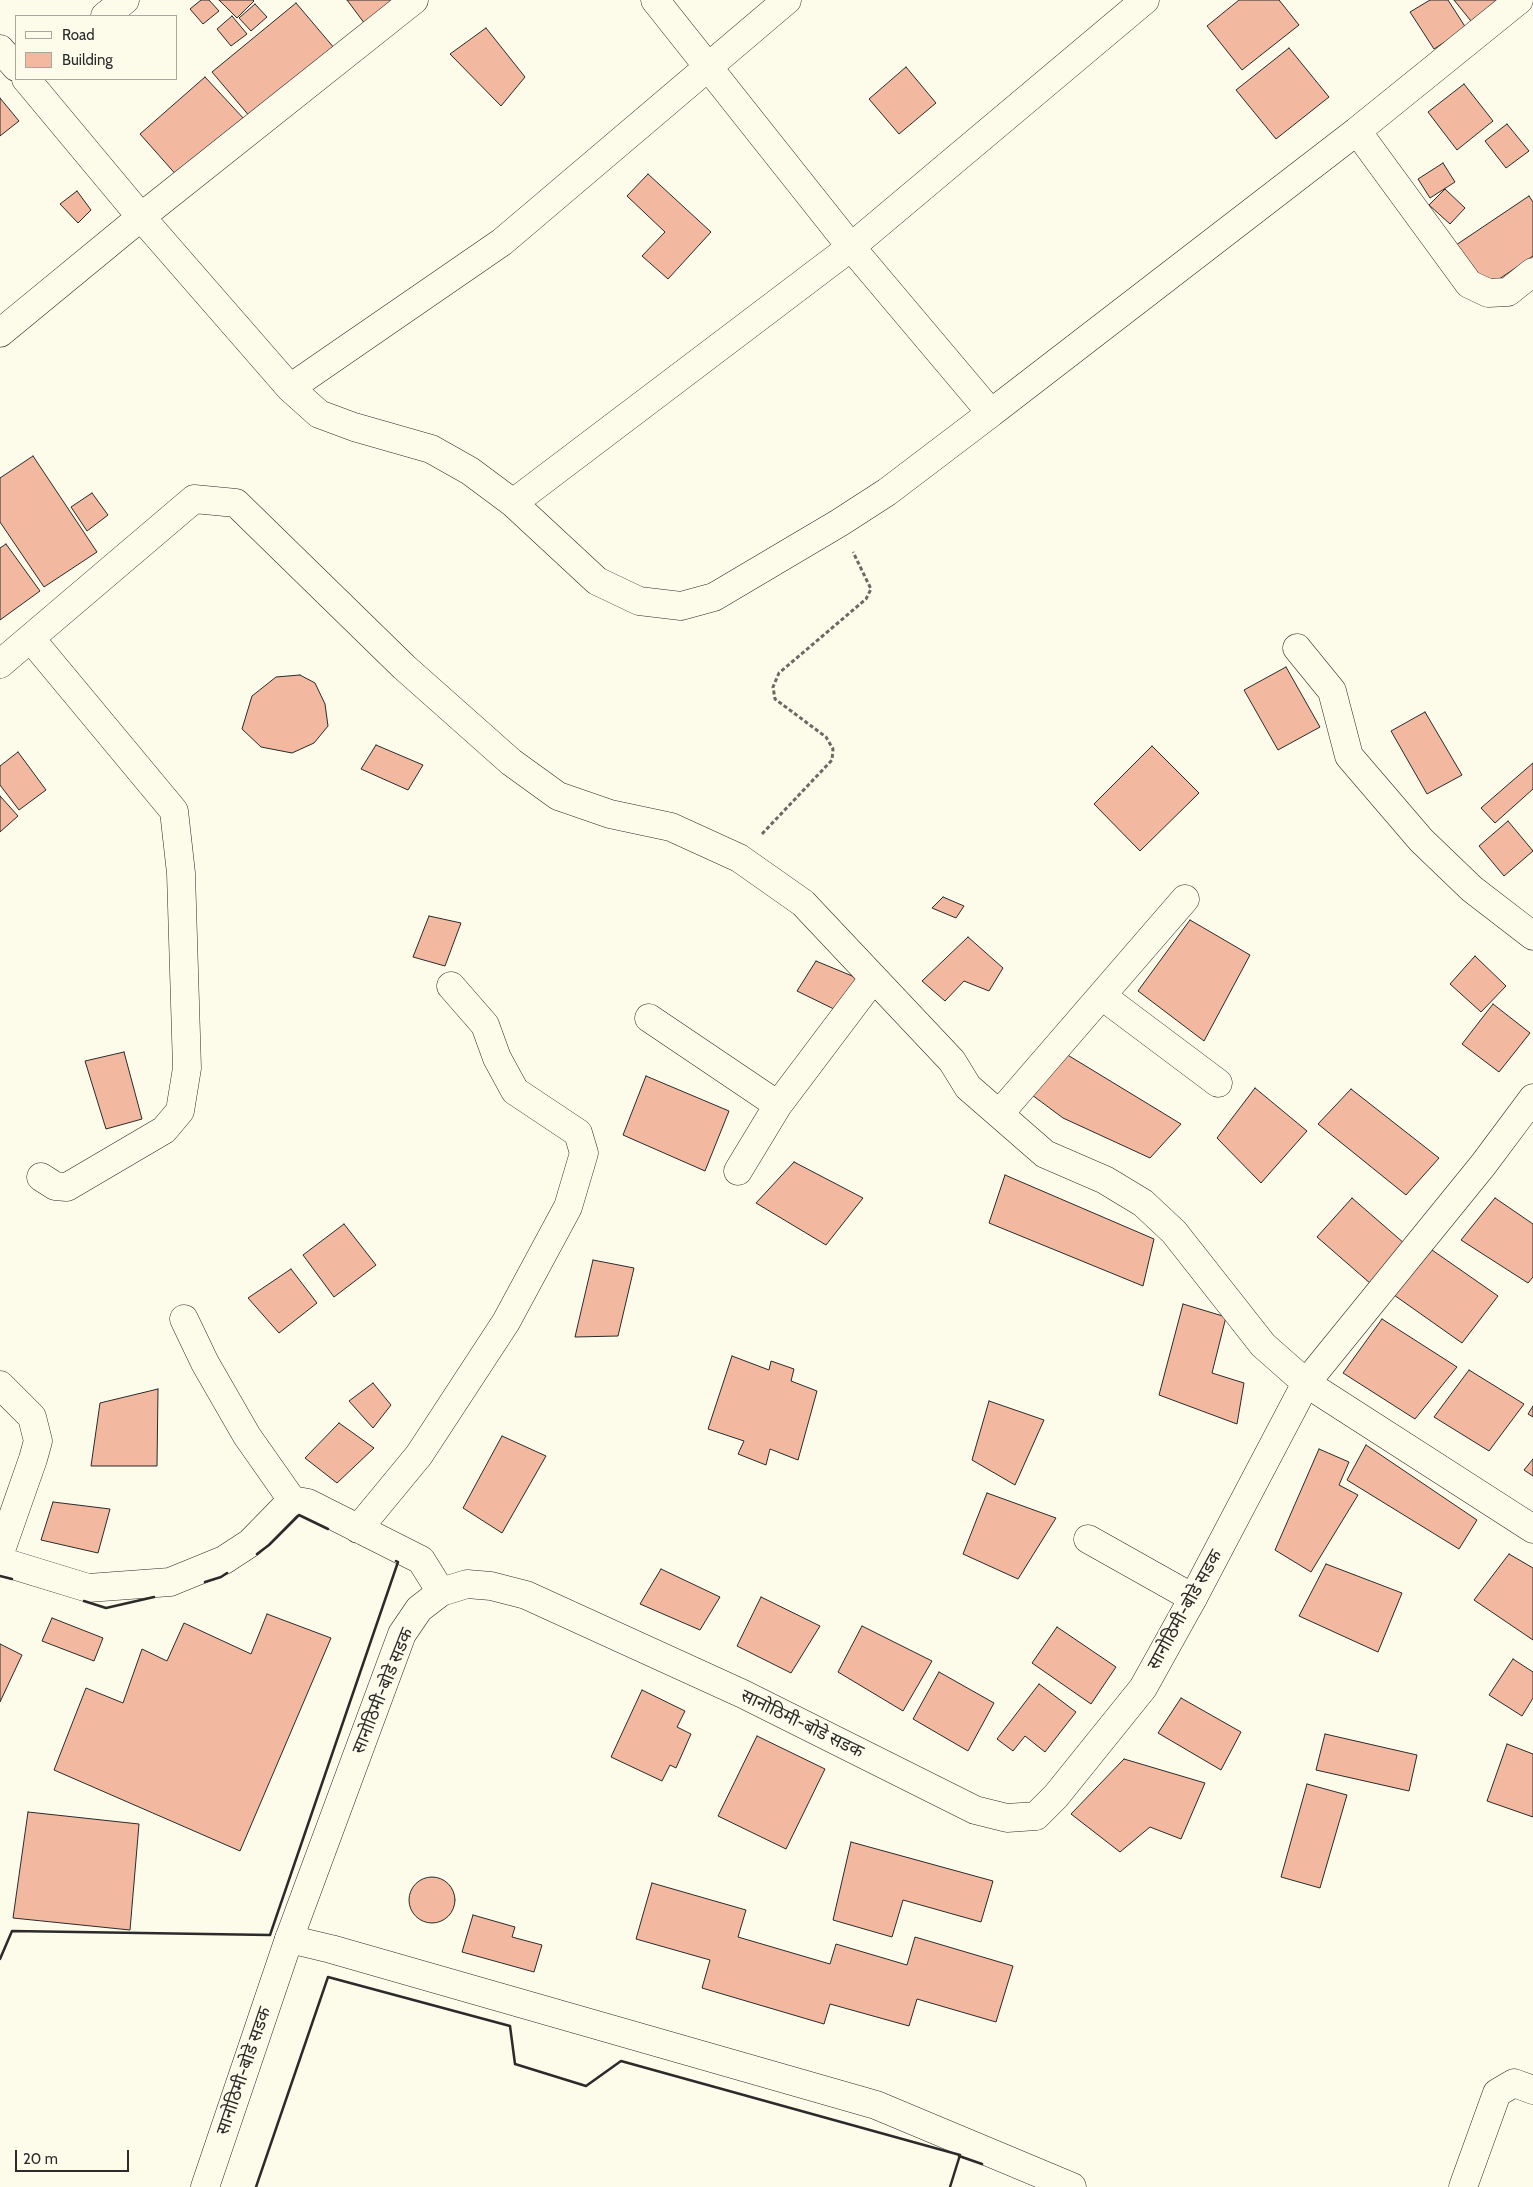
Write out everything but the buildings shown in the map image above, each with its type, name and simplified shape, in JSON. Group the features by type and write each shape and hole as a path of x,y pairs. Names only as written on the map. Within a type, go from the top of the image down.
{"street":[{"path":"106,15 125,0"},
{"path":"0,333 141,217 414,0"},
{"path":"655,0 851,246 991,413"},
{"path":"290,388 502,242 787,0"},
{"path":"513,503 851,246 1146,0"},
{"path":"27,80 141,217 290,388 319,414 354,427 392,436 431,449 470,471 513,503 597,581 639,601 681,606 714,596 839,523 887,492 1357,131 1520,0"},
{"path":"0,49 15,66"},
{"path":"1357,131 1468,284 1488,293 1508,292 1533,272"},
{"path":"0,664 194,499 236,503 404,667 511,762 558,796 610,814 671,827 739,858 804,903 952,1061 968,1087 1045,1154 1105,1180 1143,1203 1174,1232 1263,1345 1306,1383 1533,1529"},
{"path":"31,639 174,811 181,873 187,1068 180,1111 164,1130 67,1187 55,1186 41,1177"},
{"path":"1296,648 1332,691 1348,756 1421,840 1472,889 1533,936"},
{"path":"1000,1113 1185,899"},
{"path":"738,1171 778,1105 874,979"},
{"path":"358,1529 419,1455 506,1322 568,1207 584,1153 578,1133 515,1091 498,1058 486,1025 450,986"},
{"path":"1102,996 1218,1083"},
{"path":"649,1018 778,1105"},
{"name":"सानोठिमी-बोडे सडक","path":"205,2187 289,1939 402,1634 419,1609 441,1592 467,1584 491,1586 526,1595 743,1694 976,1810 1007,1818 1036,1816 1056,1796 1143,1688 1194,1598 1306,1383 1483,1165 1533,1098"},
{"path":"184,1319 205,1363 247,1436 292,1500 308,1504 422,1560 441,1592"},
{"path":"0,1385 32,1417 38,1441 0,1553"},
{"path":"0,1561 88,1588 170,1582 224,1560 250,1542 292,1500"},
{"path":"1088,1539 1194,1598"},
{"path":"289,1939 331,1949 876,2105 1072,2187"},
{"path":"1463,2187 1497,2093 1514,2083 1533,2090"}],"path":[{"path":"739,858 832,760 833,749 826,738 775,699 773,687 779,672 866,598 871,589 839,523"}],"wall":[{"path":"257,1554 269,1545 299,1515 328,1529"},
{"path":"0,1959 12,1931 270,1935 398,1562 396,1561"},
{"path":"205,1582 227,1573"},
{"path":"0,1576 12,1579"},
{"path":"84,1601 106,1608 154,1597"},
{"path":"256,2187 328,1977 510,2026 515,2064 586,2086 621,2061 960,2155 950,2187"},
{"path":"959,2156 982,2164"}]}
